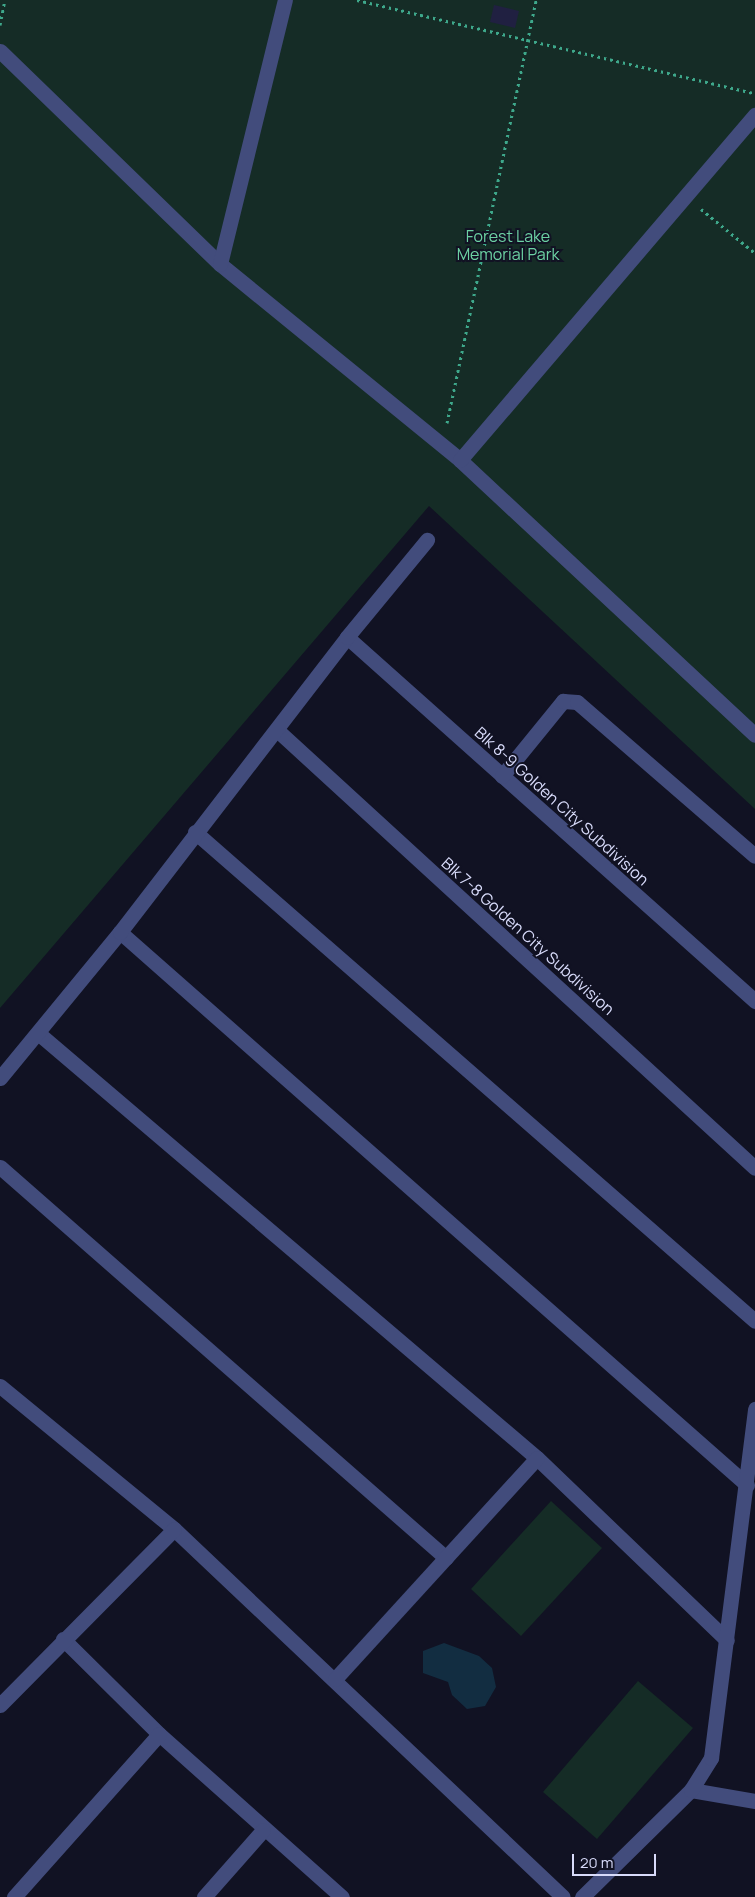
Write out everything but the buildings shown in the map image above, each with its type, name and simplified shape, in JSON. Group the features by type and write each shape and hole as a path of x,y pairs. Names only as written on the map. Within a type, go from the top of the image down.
{"street":[{"path":"220,264 285,0"},
{"path":"0,51 220,264 460,460 755,735"},
{"path":"460,460 684,194 755,115"},
{"path":"0,1078 120,932 347,637 427,540"},
{"name":"Blk 8-9 Golden City Subdivision","path":"347,637 755,1001"},
{"path":"502,776 564,701 577,702 755,856"},
{"name":"Blk 7-8 Golden City Subdivision","path":"277,730 755,1168"},
{"path":"196,832 755,1321"},
{"path":"120,932 747,1485"},
{"path":"38,1033 537,1458 727,1640"},
{"path":"0,1167 446,1558"},
{"path":"0,1386 174,1530 335,1679 563,1897"},
{"path":"582,1897 691,1790 710,1758 747,1485 755,1409"},
{"path":"335,1679 537,1458"},
{"path":"0,1705 63,1639 174,1530"},
{"path":"63,1639 159,1734 264,1830 342,1897"},
{"path":"14,1897 159,1734"},
{"path":"691,1790 755,1801"},
{"path":"204,1897 264,1830"}],"path":[{"path":"0,25 5,0"},
{"path":"357,0 755,94"},
{"path":"442,445 536,0"},
{"path":"684,194 755,254"}],"green space":[{"name":"Forest Lake Memorial Park","path":"0,0 755,0 755,809 429,506 0,1008"},
{"path":"551,1501 602,1548 521,1636 471,1589"},
{"path":"638,1681 693,1728 597,1839 543,1792"}],"water":[{"path":"444,1643 479,1656 492,1668 496,1687 485,1706 467,1709 452,1695 448,1682 423,1673 423,1651"}]}
